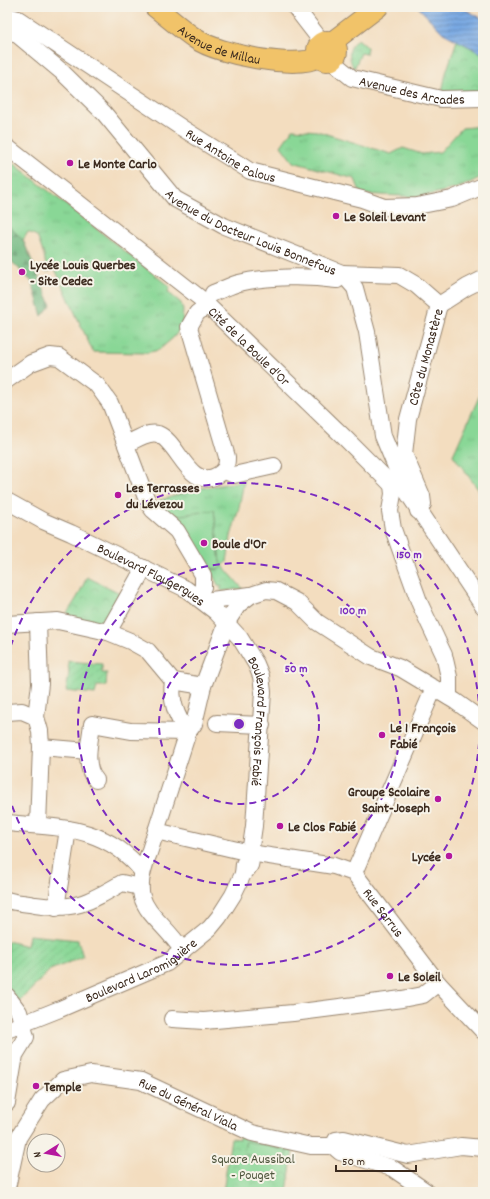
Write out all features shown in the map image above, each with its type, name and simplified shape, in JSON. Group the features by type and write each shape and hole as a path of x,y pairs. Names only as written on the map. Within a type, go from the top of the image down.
{"main road":[{"name":"Avenue de Millau","path":"154,7 196,39 223,51 251,58 293,61 331,51 378,7"}],"street":[{"path":"295,7 331,51"},
{"name":"Rue Antoine Palous","path":"7,16 18,19 182,128 250,170 362,199 384,207 417,206 452,199 483,186"},
{"name":"Avenue du Docteur Louis Bonnefous","path":"7,26 61,71 104,113 176,200 224,226 342,273 355,288 367,332 384,436 376,452"},
{"name":"Avenue des Arcades","path":"331,51 352,78 441,99 483,98"},
{"path":"7,147 98,217 211,299 238,283 258,280 315,277 337,280 342,273"},
{"name":"Côte du Monastère","path":"342,273 351,275 387,273 399,275 416,286 439,305 408,419 404,454 422,496 423,504 418,511"},
{"path":"439,305 483,278"},
{"name":"Cité de la Boule d'Or","path":"224,471 227,466 227,457 189,327 197,313 211,299 376,452 374,466 398,487"},
{"path":"7,380 31,363 50,356 59,357 97,385 106,396 127,444 148,503 153,510 177,531 203,575 203,587 200,599 251,595 266,590 276,591 297,602 317,622 371,657 400,668 434,688 483,721"},
{"path":"127,444 143,436 156,433 166,438 190,469 203,479 215,476 224,471 234,475 274,466"},
{"path":"374,466 386,465 376,452"},
{"path":"376,452 398,487 418,511 483,606"},
{"path":"398,487 393,494 390,511 392,529 420,604 444,655 449,677 449,698"},
{"name":"Boulevard Flaugergues","path":"7,501 48,524 71,533 186,589 227,622"},
{"path":"108,632 144,568"},
{"path":"183,951 145,906 140,887 142,871 156,831 202,726 203,686 227,622 238,605 251,595"},
{"path":"7,624 58,621 108,632 130,640 148,651 173,681 203,686"},
{"path":"38,622 40,684 37,714 41,747 38,825"},
{"name":"Boulevard François Fabié","path":"227,622 252,656 261,676 263,692 262,725 254,826 250,853"},
{"path":"173,681 172,691 174,707 179,720 202,726"},
{"path":"354,873 434,688"},
{"path":"7,712 22,711 37,714"},
{"path":"96,780 91,775 88,752 92,724 131,731 202,726 262,725"},
{"path":"41,747 88,752"},
{"path":"7,824 38,825 88,833 111,843 133,860 142,871"},
{"path":"56,908 68,829"},
{"name":"Rue Sarrus","path":"156,831 250,853 334,866 354,873 438,983 483,1031"},
{"name":"Boulevard Laromiguière","path":"7,1031 28,1026 168,963 219,917 233,895 243,874 245,856 250,853"},
{"path":"7,900 56,908 67,907 93,900 122,883 140,887"},
{"path":"172,1018 204,1021 293,1013 402,999 423,995 438,983"},
{"path":"7,996 28,1026 16,1055 7,1103"},
{"path":"7,1031 16,1055"},
{"name":"Rue du Général Viala","path":"7,1188 18,1138 42,1100 62,1080 91,1074 141,1081 252,1133 311,1146 333,1146 340,1152 392,1168 427,1192"},
{"path":"333,1146 336,1140 344,1139 408,1156 461,1146 483,1148"}],"green space":[{"path":"358,39 367,47 366,54 361,53 354,69 350,56 350,49 354,42"},
{"path":"457,40 483,54 483,92 442,92 446,73"},
{"path":"483,126 483,176 461,187 420,197 361,194 355,179 293,162 281,146 293,129 317,131 391,154 403,148 422,154 440,152 462,128"},
{"path":"7,158 170,287 168,292 181,303 183,310 182,326 174,337 159,350 145,353 93,352 55,269 47,272 44,255 37,236 28,232 23,240 7,224"},
{"path":"7,224 23,240 51,305 42,316 32,282 7,257"},
{"path":"483,388 483,496 453,455"},
{"path":"244,481 239,508 231,536 227,562 223,566 220,563 214,510 176,516 170,514 158,501 196,489"},
{"name":"Boule d'Or","path":"214,510 220,563 223,566 219,569 204,568 178,524 180,522 176,516"},
{"path":"223,566 243,589 222,591 220,589 222,587 221,585 219,587 210,569 219,569"},
{"path":"87,577 120,593 106,629 64,618 78,596"},
{"path":"68,661 102,664 102,673 107,673 106,686 97,686 95,694 66,691 69,673"},
{"path":"29,935 78,940 83,957 50,970 19,1002 7,987 7,941 27,946"},
{"name":"Square Aussibal - Pouget","path":"240,1133 251,1140 293,1151 287,1192 223,1192 231,1138 239,1139"},
{"path":"246,1141 287,1151 284,1164 243,1154"}],"water":[{"path":"418,7 461,7 483,19 483,54 443,33"}],"place":[{"name":"Le Monte Carlo","path":"70,163"},
{"name":"Le Soleil Levant","path":"336,216"},
{"name":"Lycée Louis Querbes - Site Cedec","path":"22,272"},
{"name":"Les Terrasses du Lévezou","path":"118,495"},
{"name":"Boule d'Or","path":"204,543"},
{"name":"Le 1 François Fabié","path":"382,735"},
{"name":"Groupe Scolaire Saint-Joseph","path":"438,799"},
{"name":"Le Clos Fabié","path":"280,826"},
{"name":"Lycée","path":"449,856"},
{"name":"Le Soleil","path":"390,976"},
{"name":"Temple","path":"36,1086"}]}
